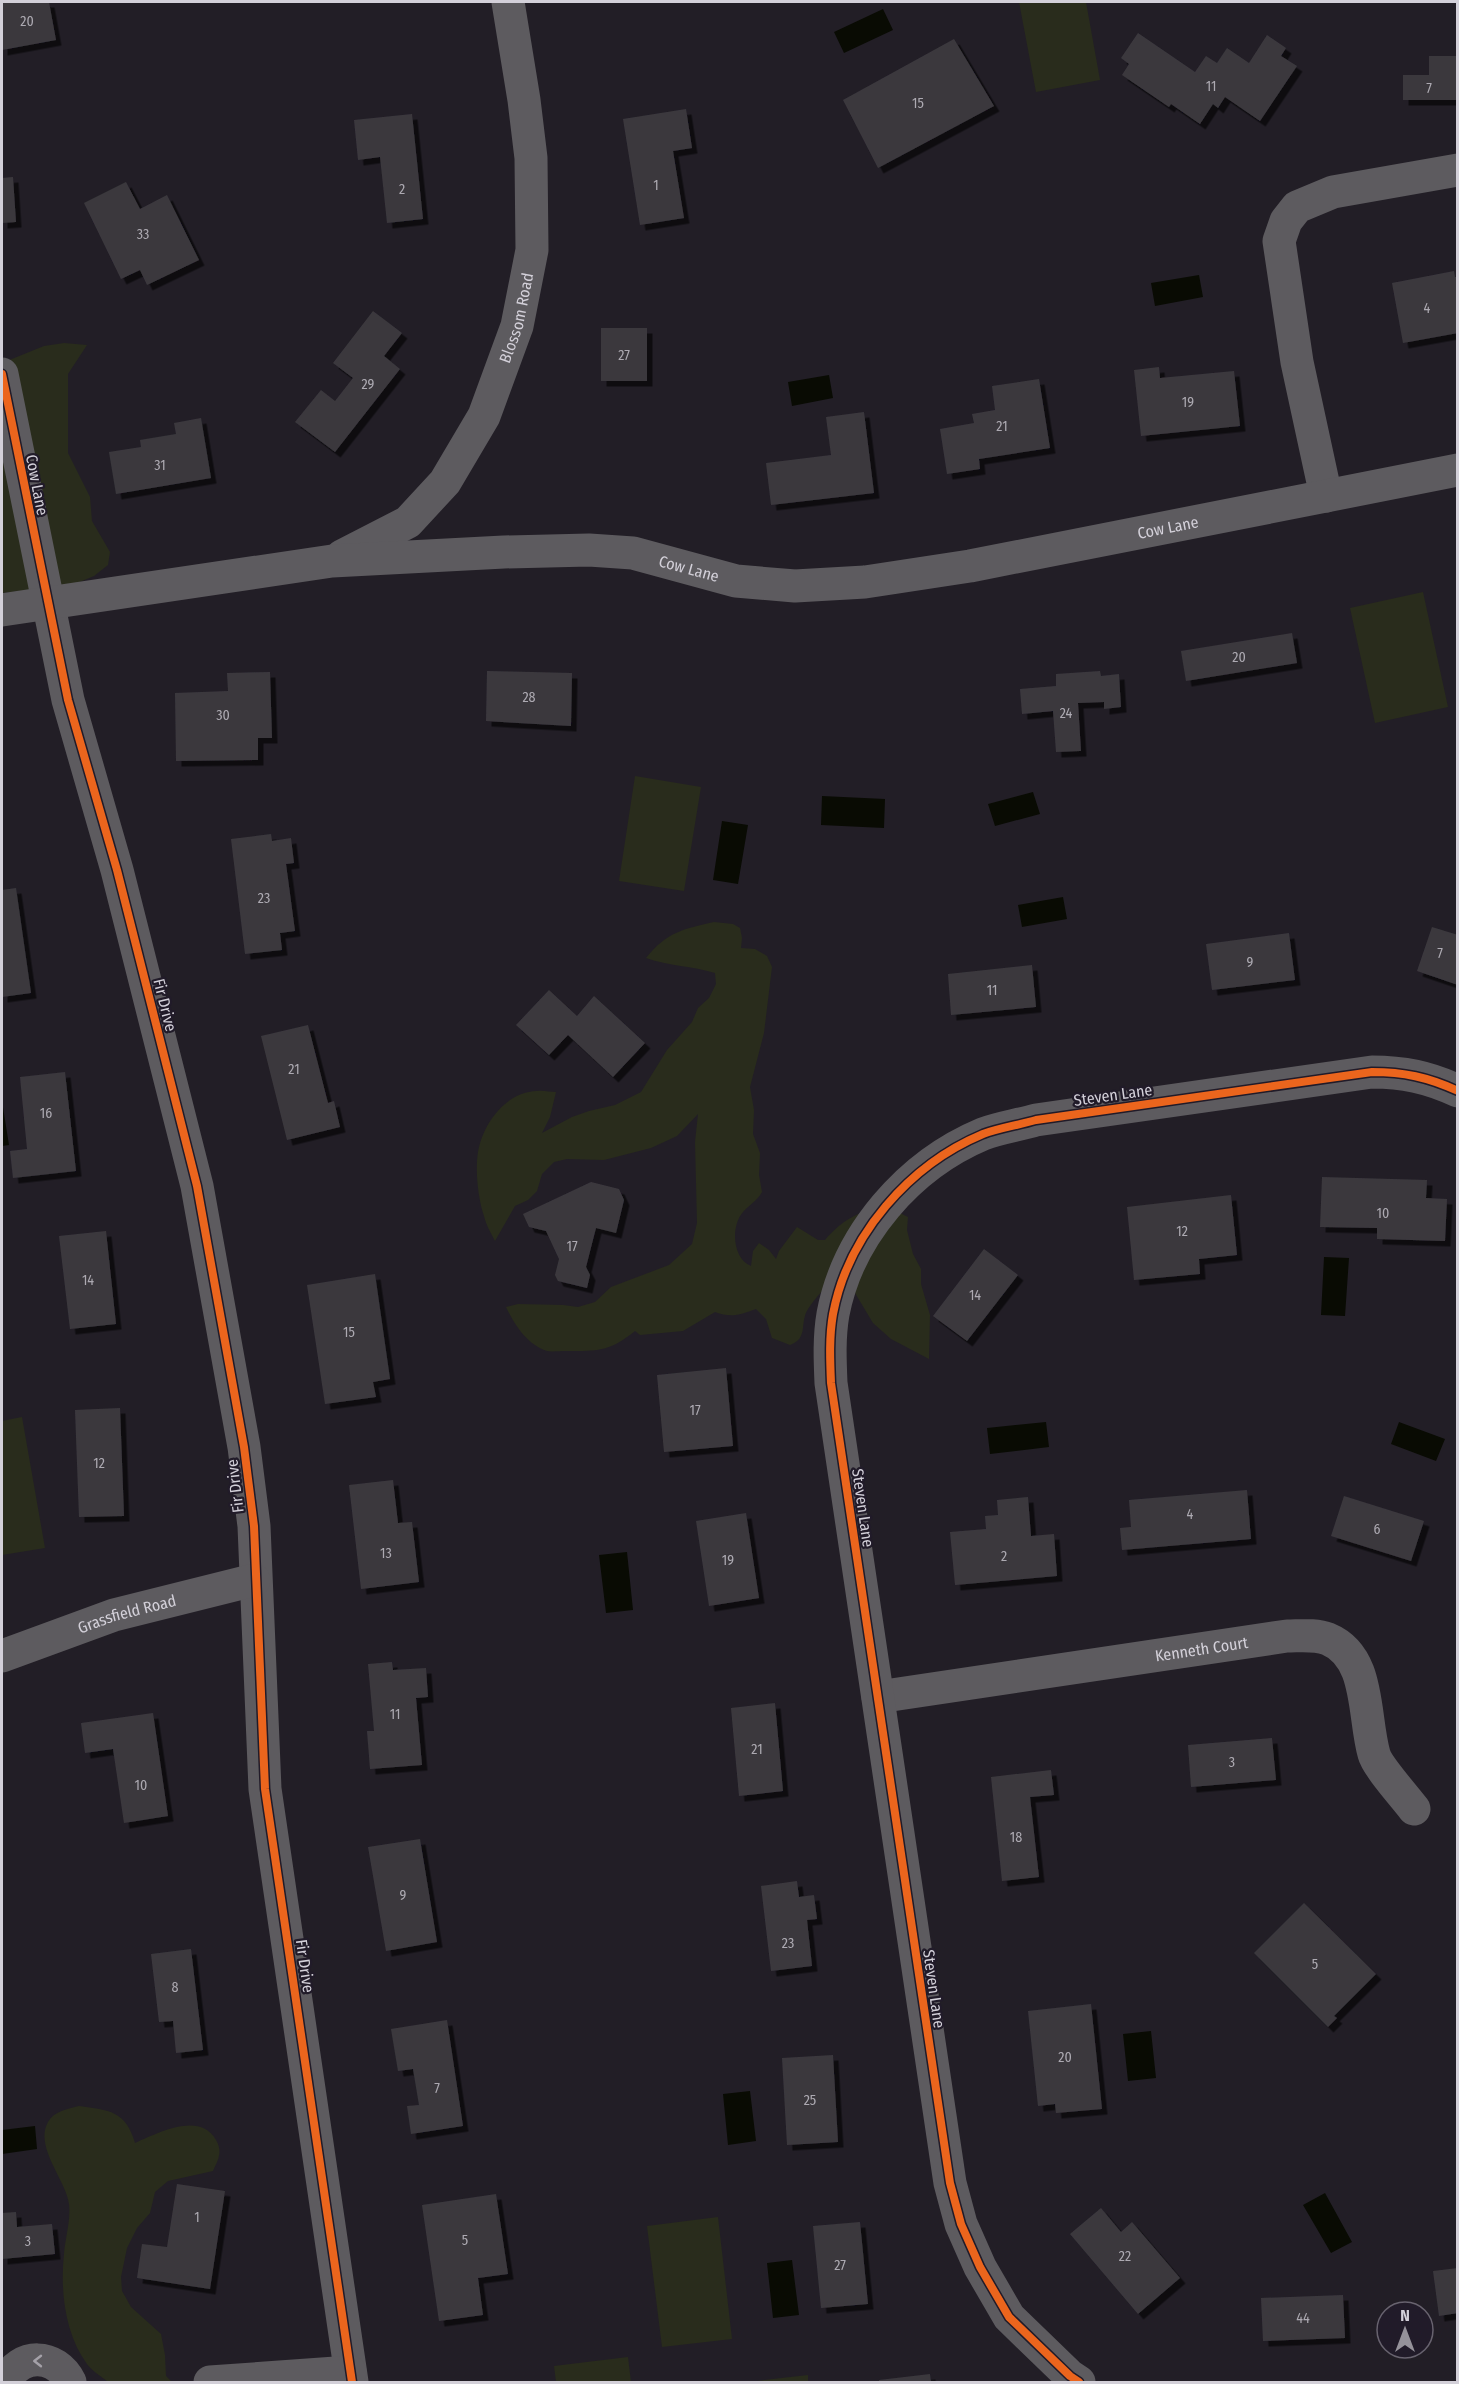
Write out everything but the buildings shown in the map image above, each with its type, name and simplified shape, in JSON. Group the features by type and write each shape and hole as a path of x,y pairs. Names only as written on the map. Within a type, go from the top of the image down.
{"street":[{"name":"Blossom Road","path":"332,561 408,522 446,482 484,416 517,326 532,250 531,170 524,100 508,2"},
{"path":"1326,496 1297,362 1279,241 1286,221 1297,207 1333,192 1458,170"},
{"name":"Cow Lane","path":"2,374 46,602"},
{"name":"Cow Lane","path":"2,610 332,561 504,552 589,550 633,553 736,581 795,586 865,582 970,566 1458,470"},
{"name":"Fir Drive","path":"46,602 68,700 117,870 197,1186 244,1447 254,1526 254,1580 265,1790 351,2377"},
{"name":"Steven Lane","path":"1079,2382 1008,2317 980,2267 961,2224 950,2183 831,1383 830,1339 833,1312 848,1268 867,1232 886,1204 930,1163 983,1134 1036,1120 1372,1072 1400,1072 1431,1078 1458,1090"},
{"name":"Grassfield Road","path":"2,1656 114,1615 254,1580"},
{"name":"Kenneth Court","path":"878,1697 1287,1636 1315,1636 1328,1639 1346,1652 1359,1671 1374,1756 1414,1809"},
{"path":"6,2382 12,2370 32,2359 55,2364 64,2371 70,2382"},
{"path":"210,2382 351,2377"}],"green space":[{"path":"1019,2 1086,2 1100,80 1036,92"},
{"path":"64,343 87,345 68,374 68,453 90,497 92,521 110,552 108,565 94,576 70,586 2,593 2,363 44,346"},
{"path":"1423,592 1448,707 1375,723 1350,608"},
{"path":"635,776 701,787 684,891 619,881"},
{"path":"714,922 733,924 740,928 741,948 755,949 767,956 772,967 764,1033 750,1087 754,1110 753,1134 760,1153 759,1175 762,1192 743,1212 736,1226 735,1242 740,1257 751,1266 753,1251 759,1243 776,1259 779,1251 797,1227 818,1240 825,1240 843,1223 863,1212 885,1210 908,1217 907,1230 913,1254 921,1269 921,1284 930,1315 929,1359 891,1339 873,1323 855,1293 834,1278 808,1309 800,1338 790,1345 772,1338 766,1319 756,1309 736,1315 715,1312 683,1331 640,1335 635,1331 618,1343 603,1349 549,1351 527,1339 506,1307 518,1304 578,1307 595,1302 611,1287 669,1265 692,1244 697,1223 695,1142 698,1114 677,1136 651,1148 604,1160 567,1159 554,1162 542,1174 537,1191 528,1200 515,1206 495,1241 486,1223 480,1201 477,1159 481,1141 491,1120 506,1103 515,1097 537,1091 556,1092 550,1117 542,1133 572,1117 615,1105 641,1092 667,1050 692,1022 698,1008 709,998 716,984 715,973 646,958 661,942 676,933"},
{"path":"22,1417 45,1548 2,1555 2,1421"},
{"path":"79,2106 115,2114 127,2124 135,2143 167,2130 189,2126 209,2131 218,2144 219,2156 213,2171 168,2181 155,2192 150,2213 137,2228 127,2248 121,2277 122,2291 131,2307 161,2334 166,2376 172,2382 108,2382 87,2364 69,2326 64,2297 63,2268 69,2204 48,2153 45,2132 48,2122 54,2115"},
{"path":"718,2217 732,2339 662,2347 647,2226"},
{"path":"628,2357 631,2382 556,2382 554,2366"},
{"path":"808,2375 808,2382 748,2382"}],"shaded area":[{"path":"883,9 893,30 844,53 834,32"},
{"path":"1199,275 1203,297 1155,306 1151,283"},
{"path":"829,375 833,398 792,406 788,382"},
{"path":"1033,792 1040,814 995,826 988,804"},
{"path":"822,796 885,799 884,828 821,825"},
{"path":"722,821 748,825 738,884 713,880"},
{"path":"1063,897 1067,919 1022,927 1018,905"},
{"path":"2,1101 9,1145 2,1146"},
{"path":"1324,1257 1349,1258 1345,1316 1321,1315"},
{"path":"1046,1422 1049,1447 990,1454 987,1428"},
{"path":"1399,1422 1445,1439 1436,1461 1391,1444"},
{"path":"627,1552 633,1610 606,1613 599,1555"},
{"path":"1151,2031 1156,2078 1128,2081 1123,2034"},
{"path":"750,2091 756,2141 728,2145 723,2094"},
{"path":"35,2126 37,2149 2,2154 2,2130"},
{"path":"1325,2193 1352,2242 1331,2253 1303,2205"},
{"path":"792,2260 799,2315 773,2318 767,2263"}],"cycle path":[{"path":"2,374 68,700 117,870 197,1186 244,1447 254,1526 265,1789 352,2382"},
{"path":"1079,2382 1009,2317 980,2267 961,2224 950,2183 831,1383 831,1331 841,1285 852,1257 868,1231 886,1206 907,1184 930,1164 956,1147 989,1132 1036,1120 1372,1072 1415,1076 1458,1091"}]}
